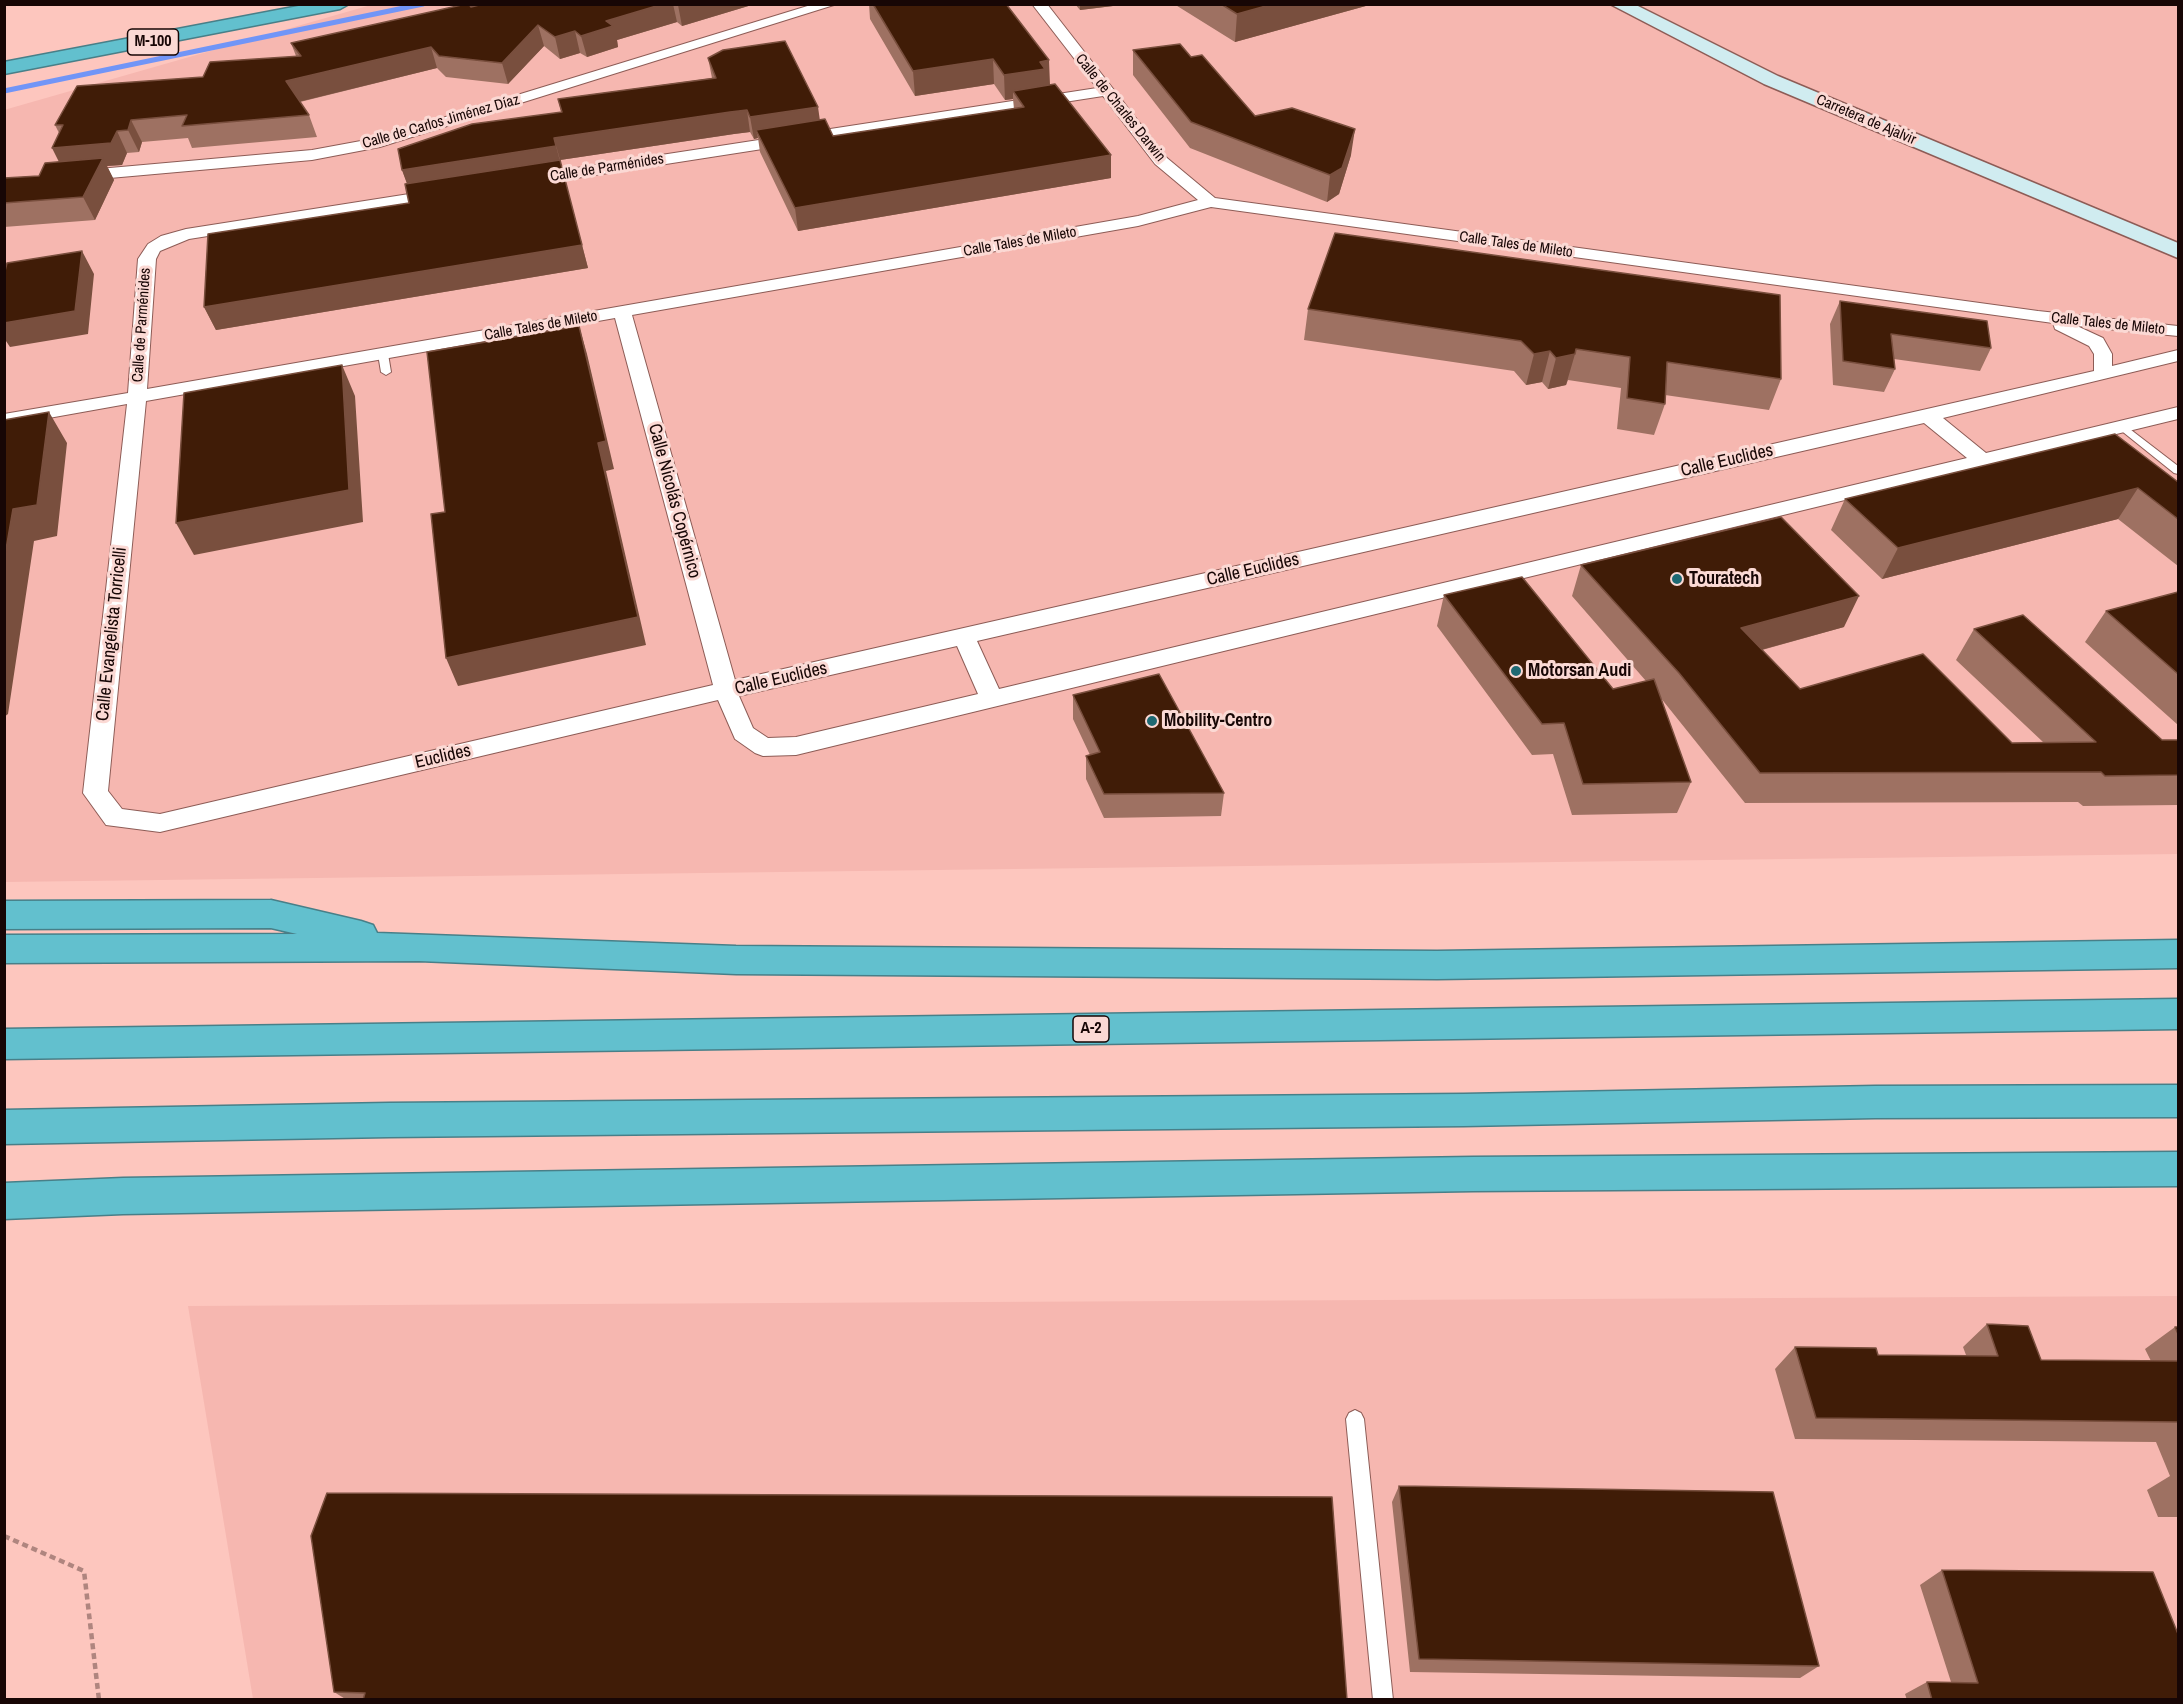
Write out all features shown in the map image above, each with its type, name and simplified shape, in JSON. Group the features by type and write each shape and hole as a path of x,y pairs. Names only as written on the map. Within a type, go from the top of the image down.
{"highway":[{"name":"M-100","path":"4,53 271,4"},
{"name":"M-100","path":"4,68 340,4"},
{"path":"4,915 271,914 419,947"},
{"path":"4,949 419,947 736,960 1437,966 2178,954"},
{"name":"A-2","path":"4,1044 419,1036 2178,1014"},
{"path":"4,1127 389,1120 1464,1110 1875,1102 2178,1101"},
{"path":"4,1201 123,1196 1473,1174 2178,1169"},
{"path":"4,1193 123,1196"}],"street":[{"name":"Calle de Carlos Jiménez Díaz","path":"64,178 312,154 380,142 830,4"},
{"name":"Calle de Charles Darwin","path":"1039,4 1161,161 1210,202"},
{"name":"Carretera de Ajalvir","path":"1619,4 1772,80 2178,251"},
{"name":"Calle de Parménides","path":"513,183 1106,91"},
{"name":"Calle de Parménides","path":"137,398 147,259 154,248 167,240 186,234 455,192"},
{"name":"Calle Tales de Mileto","path":"4,420 137,398 384,363 622,312 1138,221 1183,212 1210,202 2038,316 2178,332"},
{"name":"Carretera de Ajalvir","path":"2118,224 2178,240"},
{"name":"Calle Nicolás Copérnico","path":"622,312 726,691"},
{"name":"Calle Tales de Mileto","path":"2038,316 2074,330 2096,342 2103,354 2103,374"},
{"name":"Calle Euclides","path":"2178,356 1928,416 726,691 743,733 763,747 796,746 2178,412"},
{"name":"Calle Evangelista Torricelli","path":"137,398 95,793 115,818 160,823"},
{"path":"1928,416 1982,460"},
{"path":"964,637 992,698"},
{"name":"Euclides","path":"160,823 726,691"}],"lane":[{"path":"2122,426 2178,471"},
{"path":"1355,1419 1383,1700"}],"path":[{"path":"4,1536 84,1571 99,1700"}],"shaded area":[{"path":"371,5 2178,5 2178,854 5,882 4,110"},
{"path":"2178,1296 2178,1699 253,1699 188,1306"}],"building":[{"path":"466,4 471,7 483,4 663,4 606,21 613,26 581,36 575,31 555,37 538,25 502,63 439,56 431,47 286,81 309,115 182,126 187,115 131,120 128,130 117,131 111,143 52,148 63,125 55,125 77,86 203,77 210,62 301,56 291,43"},
{"path":"873,4 1006,4 1049,60 1040,62 1045,69 1004,75 993,59 913,71"},
{"path":"1221,4 1273,4 1237,14"},
{"path":"785,41 818,107 750,117 747,110 554,138 556,146 402,170 398,149 472,124 562,112 558,99 716,78 708,58 723,50"},
{"path":"1180,44 1191,57 1202,55 1255,116 1292,108 1355,129 1342,168 1330,175 1191,122 1133,50"},
{"path":"1055,84 1111,155 795,208 756,130 825,119 833,136 1024,107 1013,91"},
{"path":"103,158 83,197 4,203 4,178 39,176 45,163"},
{"path":"560,160 582,245 204,307 208,234 409,203 405,184"},
{"path":"1335,233 1780,295 1781,379 1667,362 1665,404 1627,398 1630,357 1576,349 1575,354 1556,358 1550,351 1534,354 1521,341 1308,309"},
{"path":"82,251 75,311 4,323 4,275 7,263"},
{"path":"1840,301 1987,321 1991,348 1891,334 1895,369 1843,361"},
{"path":"579,326 606,441 598,443 638,617 446,658 431,514 445,512 427,352"},
{"path":"342,365 349,490 176,523 184,393"},
{"path":"49,412 37,505 13,509 4,561 4,420"},
{"path":"2115,434 2178,482 2178,519 2138,488 1898,548 1845,499"},
{"path":"1781,517 1859,596 1741,628 1800,689 1923,654 2012,743 2096,742 1974,629 2023,615 2162,740 2178,740 2178,775 2105,776 2101,772 1760,773 1679,673 1581,565"},
{"path":"1522,577 1613,689 1654,679 1691,782 1583,784 1564,723 1542,724 1444,595"},
{"path":"2178,592 2178,674 2106,611"},
{"path":"1159,674 1224,793 1104,794 1086,756 1100,752 1073,695"},
{"path":"1987,1324 2028,1326 2041,1360 2178,1361 2178,1422 1816,1418 1795,1347 1876,1348 1878,1355 1998,1356"},
{"path":"1399,1486 1773,1492 1819,1666 1419,1659"},
{"path":"327,1493 1332,1497 1347,1700 363,1700 365,1693 334,1692 311,1536"},
{"path":"1942,1570 2153,1572 2178,1634 2178,1700 1932,1700 1927,1682 1978,1683"}],"waterway":[{"path":"4,91 423,4"}],"place":[{"name":"Touratech","path":"1677,579"},
{"name":"Motorsan Audi","path":"1516,671"},
{"name":"Mobility-Centro","path":"1152,721"}]}
